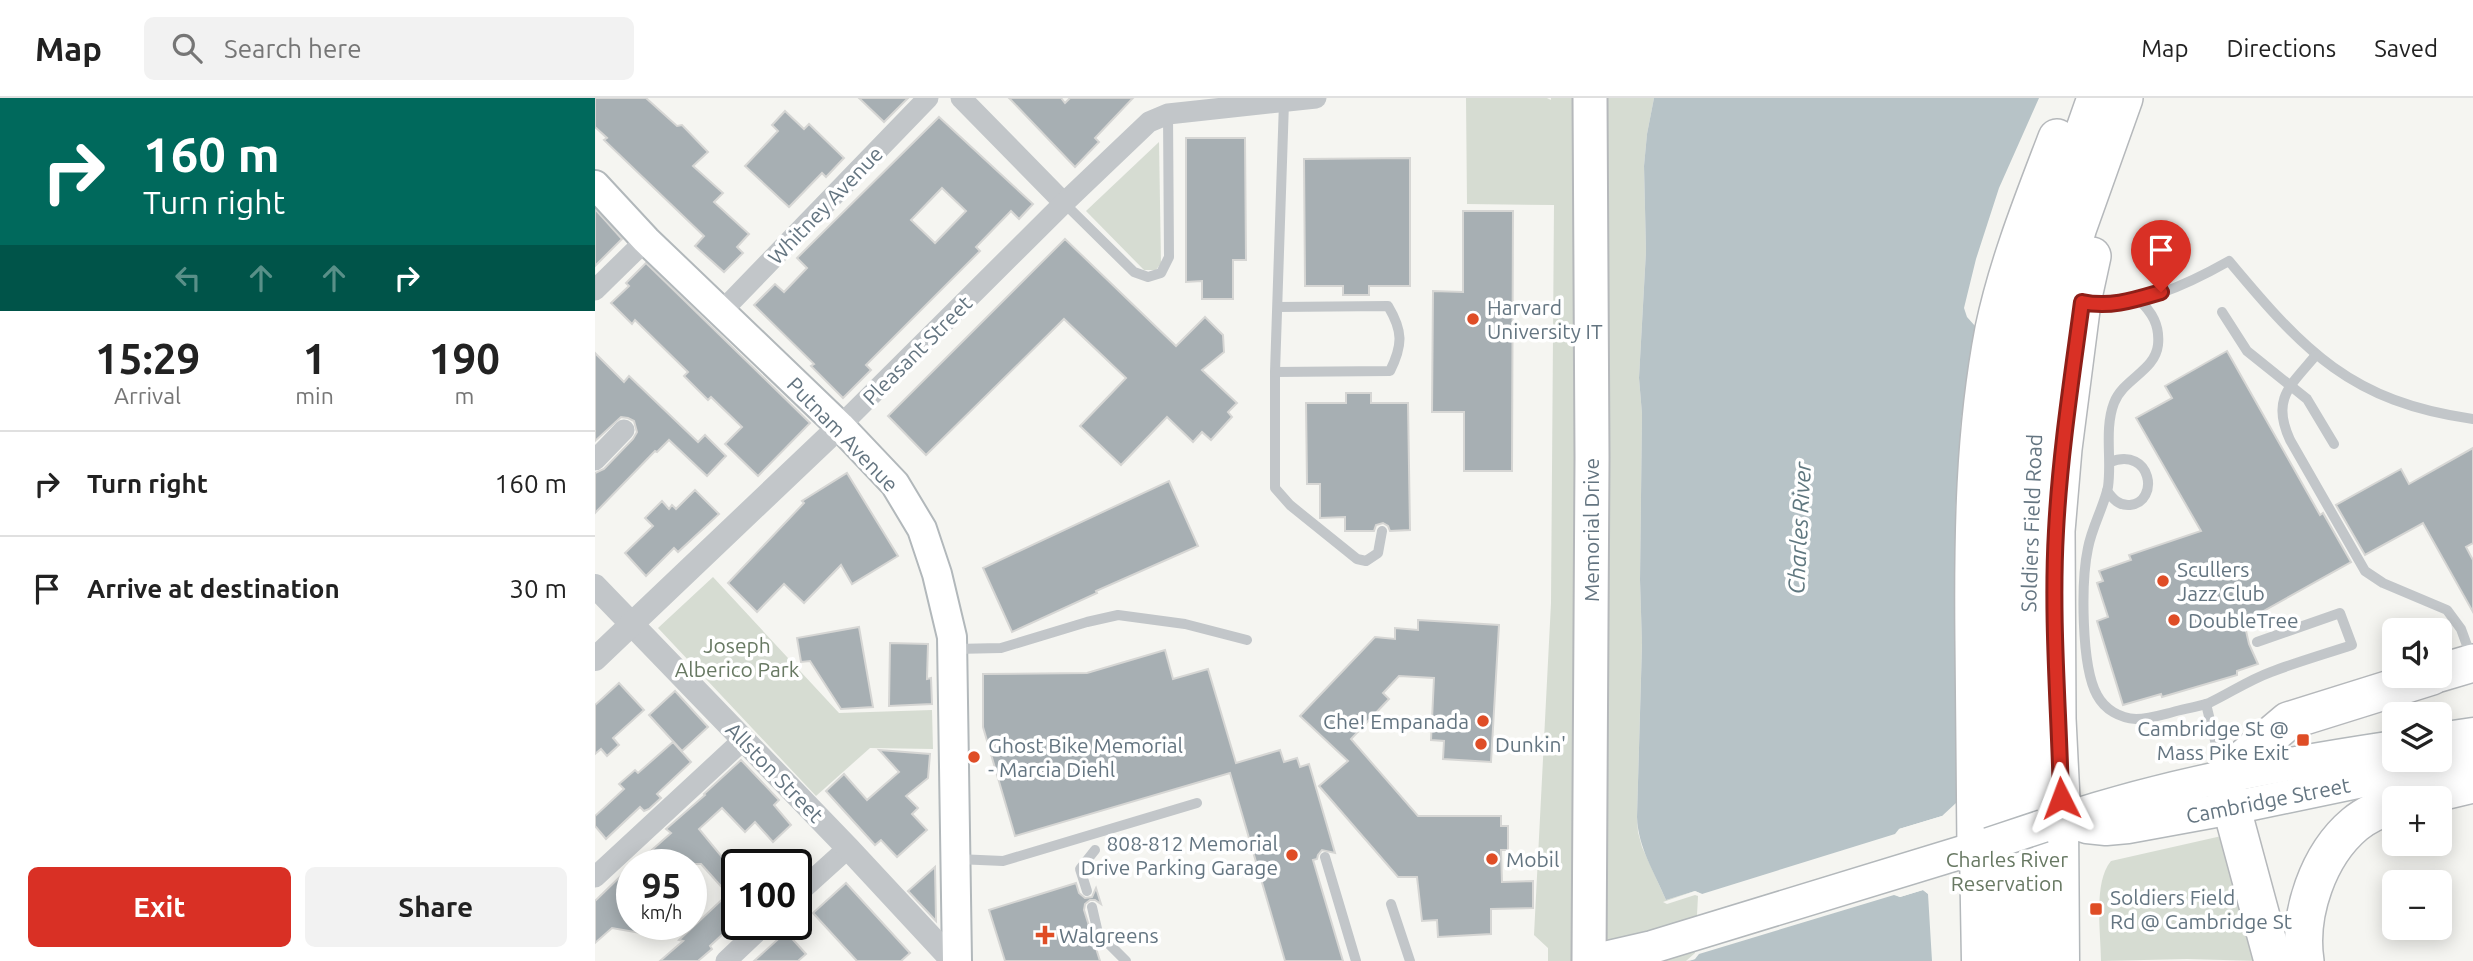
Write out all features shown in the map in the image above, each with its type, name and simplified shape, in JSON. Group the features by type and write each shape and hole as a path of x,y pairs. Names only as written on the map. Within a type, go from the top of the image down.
{"highway":[{"name":"Memorial Drive","path":"1590,98 1590,961"},
{"path":"1983,846 1973,523 1983,396 2008,272 2034,193 2072,98"},
{"name":"Soldiers Field Road","path":"2004,961 2001,540 2007,429 2018,357 2034,284 2055,213 2096,98"},
{"path":"2053,822 2057,719 2056,531 2064,438 2082,302 2112,175 2126,98"},
{"name":"Soldiers Field Road","path":"2031,961 2027,521 2035,411 2056,300 2078,227 2126,98"},
{"path":"2452,663 2469,651"},
{"path":"2273,961 2228,792 2288,721 2394,688"},
{"path":"2452,789 2473,784"},
{"path":"2305,961 2305,918 2311,893 2324,867 2353,825 2382,809"}],"main road":[{"name":"Putnam Avenue","path":"595,185 646,240 840,426 895,484 922,529 937,574 952,637 955,961"},
{"path":"2452,737 2473,734"},
{"name":"Cambridge Street","path":"2053,822 2106,829 2228,792 2382,750"},
{"name":"Cambridge Street","path":"2228,792 2473,758"},
{"path":"1590,961 1652,947 1942,859 2053,822 2063,961"},
{"path":"1977,961 1983,846"}],"street":[{"name":"Whitney Avenue","path":"721,312 929,98"},
{"path":"961,98 1064,203"},
{"path":"1168,106 1284,102 1316,98"},
{"name":"Pleasant Street","path":"595,659 840,426 1064,203 1168,106"},
{"path":"595,290 646,240"},
{"path":"595,460 624,430"},
{"name":"Allston Street","path":"595,586 955,961"},
{"path":"595,877 743,740"},
{"path":"812,881 848,848"},
{"path":"726,961 748,940"}],"lane":[{"path":"1284,102 1275,488 1290,505 1357,559 1366,561 1378,553 1382,531"},
{"path":"1064,203 1134,272 1148,277 1161,273 1169,257 1168,106"},
{"path":"2082,302 2105,305 2138,299 2185,284 2229,261 2282,324 2316,355 2349,379 2387,398 2428,411 2473,419"},
{"path":"2138,299 2155,320 2159,333 2158,349 2152,360 2122,388 2111,414 2111,462 2107,491 2087,549 2083,599 2085,640 2096,694 2112,712 2135,719 2160,716 2206,704 2268,673 2352,645 2340,613 2257,642"},
{"path":"1276,372 1390,371 1398,354 1400,338 1397,322 1388,306 1278,307"},
{"path":"2222,312 2247,351 2292,385 2310,403 2334,443"},
{"path":"2316,355 2292,385 2282,404 2285,430 2365,571 2383,583 2447,610 2469,651"},
{"path":"2107,491 2122,505 2133,505 2142,500 2148,490 2148,477 2143,467 2132,458 2120,458 2111,462"},
{"path":"952,649 1001,648 1118,615 1185,624 1247,640"},
{"path":"2469,651 2473,625"},
{"path":"2206,704 2228,792"},
{"path":"955,859 1003,861 1197,803"},
{"path":"1087,891 1080,869 1095,850"},
{"path":"1325,857 1356,961"},
{"path":"1391,904 1411,961"},
{"path":"1091,907 1098,933 1126,961"}],"green space":[{"path":"1466,98 1654,98 1644,166 1646,251 1639,378 1642,414 1642,643 1637,817 1642,847 1666,900 1695,891 1702,894 1699,954 1689,961 1548,961 1548,948 1534,935 1551,603 1554,205 1467,204"},
{"path":"1159,142 1161,263 1156,270 1144,270 1086,211"},
{"name":"Joseph Alberico Park","path":"713,577 839,713 932,710 933,749 870,748 816,796 658,628"},
{"path":"2226,835 2260,961 2101,961 2100,894 2105,870 2111,861"}],"water":[{"name":"Charles River","path":"1654,98 2039,98 1999,188 1976,259 1964,308 1967,317 1975,326 1961,421 1955,517 1956,736 1961,786 1956,803 1942,816 1899,829 1894,894 1900,897 1923,890 1928,894 1932,961 1689,961 1695,959 1702,894 1695,891 1666,900 1644,850 1637,817 1642,644 1642,414 1639,378 1646,251 1644,166"}],"pier":[{"path":"1942,816 1942,820 1901,832 1899,835 1898,892 1923,887 1930,891 1931,896 1923,890 1900,897 1894,895 1699,954 1695,959 1686,961 1695,953 1698,896 1667,904 1663,902 1695,891 1702,894 1895,834 1899,829"}],"building":[{"path":"595,98 646,98 677,126 682,125 708,152 693,166 723,193 714,202 749,234 737,247 743,253 724,272 695,246 704,236 604,140 607,138 595,127"},
{"path":"859,98 908,98 884,122"},
{"path":"1009,98 1061,98 1065,103 1070,98 1133,98 1095,138 1099,142 1075,167"},
{"path":"785,111 804,129 809,124 844,158 826,177 822,173 789,207 745,166 778,131 772,125"},
{"path":"939,117 1033,204 1019,219 1011,211 976,247 980,251 866,365 871,370 843,398 811,366 814,364 754,305 775,284 784,292 807,268 797,258","holes":["942,188 966,211 935,243 911,220"]},
{"path":"1186,138 1245,138 1246,260 1233,260 1233,299 1202,299 1202,281 1186,282"},
{"path":"1410,158 1410,286 1369,286 1369,295 1343,295 1343,286 1305,286 1304,159"},
{"path":"595,209 622,239 595,266"},
{"name":"Harvard University IT","path":"1463,211 1513,211 1512,471 1464,471 1464,412 1432,412 1433,291 1463,292"},
{"path":"1065,239 1176,346 1205,317 1223,335 1224,352 1202,370 1237,403 1228,412 1232,417 1211,440 1202,432 1193,442 1167,417 1121,465 1080,426 1126,378 1064,319 926,455 888,416"},
{"path":"646,263 810,423 758,476 725,444 742,427 711,397 708,400 684,376 688,372 635,320 632,324 611,303 629,286 626,283"},
{"path":"2227,351 2320,515 2323,513 2351,562 2244,622 2249,644 2258,664 2237,671 2237,675 2162,697 2161,694 2123,705 2097,621 2108,617 2097,583 2103,581 2099,571 2131,560 2129,555 2201,531 2136,418 2172,398 2165,386"},
{"path":"595,353 624,382 629,376 698,442 705,435 726,456 707,476 669,440 595,513 595,473 604,469 637,432 634,421 621,417 595,441"},
{"path":"1346,393 1371,393 1371,403 1408,403 1410,530 1390,531 1383,523 1376,525 1374,531 1345,531 1345,517 1320,518 1320,484 1307,484 1306,403 1346,403"},
{"path":"2473,448 2473,543 2466,547 2473,560 2473,612 2423,523 2365,555 2336,505 2401,469 2409,484"},
{"path":"847,473 898,556 852,584 841,565 804,603 784,584 757,612 728,583 804,503 802,501"},
{"path":"1169,481 1198,546 1012,632 983,568"},
{"path":"695,490 719,514 678,552 674,548 646,576 625,553 653,526 645,518 662,501 669,509 672,505 676,509"},
{"path":"1418,620 1499,625 1491,762 1443,759 1444,741 1431,740 1434,678 1399,676 1383,693 1389,699 1351,739 1418,816 1501,816 1501,826 1508,826 1508,850 1501,850 1502,882 1533,881 1533,908 1491,909 1491,934 1438,937 1437,920 1422,921 1417,877 1398,877 1319,786 1348,761 1300,716 1375,637 1395,639 1395,628 1418,630"},
{"path":"859,627 873,707 841,709 810,661 801,662 797,638"},
{"path":"890,643 928,644 927,679 931,678 932,704 889,706"},
{"path":"1165,650 1173,679 1208,669 1236,763 1280,750 1284,762 1297,758 1300,767 1309,764 1335,853 1322,850 1317,859 1313,860 1343,961 1285,961 1230,773 1015,836 983,727 983,674 1087,673"},
{"path":"619,683 644,710 613,738 619,745 607,756 601,749 595,754 595,705"},
{"path":"675,691 708,727 682,751 649,715"},
{"path":"673,742 691,762 657,794 661,798 649,809 644,811 640,807 606,839 595,826 595,816 624,789 619,784 635,770 638,773"},
{"path":"879,750 930,754 928,778 906,796 918,808 912,814 927,830 897,857 881,840 875,845 826,791 844,774 867,800 899,772"},
{"path":"741,760 779,800 774,805 791,825 773,842 755,822 745,832 722,808 699,829 721,856 721,886 707,871 707,849 653,849 671,833 666,829"},
{"path":"935,867 936,921 908,891"},
{"path":"616,881 616,929 612,928 595,943 595,901"},
{"path":"846,883 910,953 901,961 857,961 813,913"},
{"name":"Walgreens","path":"1076,883 1079,893 1085,898 1092,897 1096,888 1101,904 1090,900 1085,904 1084,910 1100,961 1005,961 989,910"},
{"path":"721,901 721,936 710,946 712,949 698,961 660,961 683,941 679,940 707,940 707,914"},
{"path":"777,940 793,940 806,954 798,961 754,961"}],"place":[{"name":"Harvard University IT","path":"1473,319"},
{"name":"Scullers Jazz Club","path":"2163,581"},
{"name":"DoubleTree","path":"2174,620"},
{"name":"Che! Empanada","path":"1483,721"},
{"name":"Cambridge St @ Mass Pike Exit","path":"2303,740"},
{"name":"Dunkin'","path":"1481,744"},
{"name":"Ghost Bike Memorial - Marcia Diehl","path":"974,757"},
{"name":"808-812 Memorial Drive Parking Garage","path":"1292,855"},
{"name":"Mobil","path":"1492,859"},
{"name":"Soldiers Field Rd @ Cambridge St","path":"2096,909"},
{"name":"Walgreens","path":"1045,935"}],"route":[{"path":"2061,798 2057,737 2055,552 2059,485 2082,302 2097,305 2118,303 2161,292"}],"park label":[{"name":"Charles River Reservation","path":"2007,871"}]}
